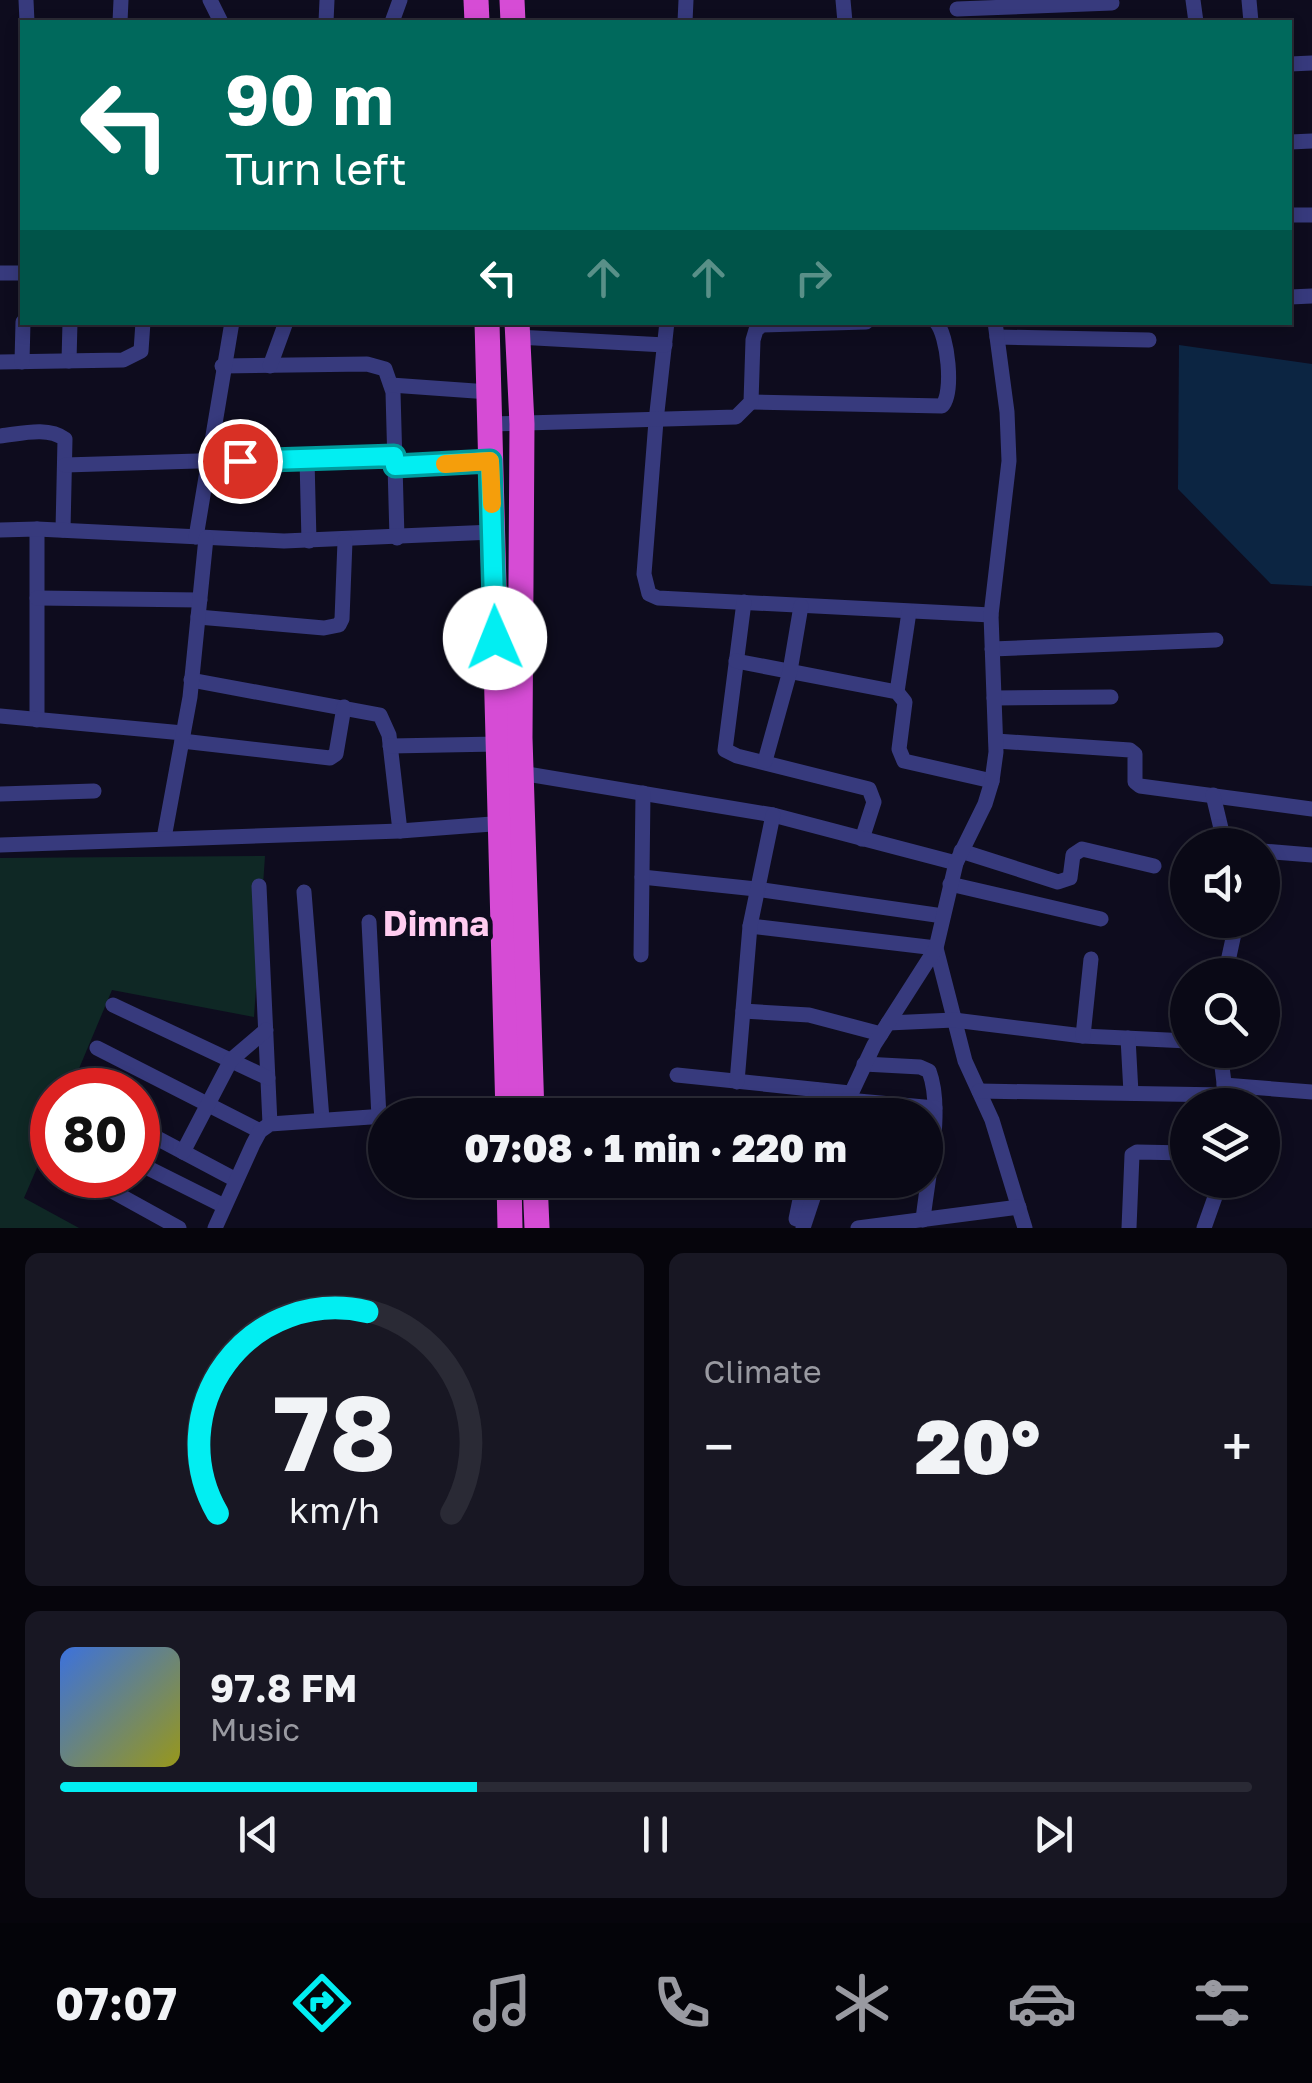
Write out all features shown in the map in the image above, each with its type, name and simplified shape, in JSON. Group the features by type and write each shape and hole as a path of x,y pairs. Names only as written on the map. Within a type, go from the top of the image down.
{"highway":[{"path":"486,325 498,744 512,823 531,1098"},
{"path":"508,1098 512,823 521,773 522,424 517,330"},
{"path":"509,1198 510,1228"},
{"path":"536,1198 537,1228"}],"street":[{"path":"957,10 1112,1"},
{"path":"22,362 23,325"},
{"path":"70,325 70,361"},
{"path":"0,362 123,360 141,351 143,325"},
{"path":"164,838 192,680 206,462 231,325"},
{"path":"270,366 285,325"},
{"path":"667,325 644,574 649,594 658,598 992,615"},
{"path":"490,424 736,417 751,402 754,340 762,325"},
{"path":"751,402 942,406 950,394 944,334 938,325"},
{"path":"517,330 666,345"},
{"path":"848,1098 884,1028 936,948 958,857 985,804 992,781 996,740 992,615 1009,461 996,330 1079,330 1149,340"},
{"path":"222,366 376,364 384,369 391,385 397,538"},
{"path":"391,385 489,392"},
{"path":"0,436 56,432 64,438 63,530"},
{"path":"307,458 309,541"},
{"path":"65,465 307,458 490,461"},
{"path":"37,529 37,720"},
{"path":"0,530 309,541 492,532"},
{"path":"37,598 199,609 324,628 339,625 342,619 345,541"},
{"path":"744,602 725,750 868,789 874,802 862,839"},
{"path":"765,761 790,672 801,606"},
{"path":"898,692 909,612"},
{"path":"992,649 1216,640"},
{"path":"736,661 898,692 906,702 900,748 904,761 992,781"},
{"path":"192,680 380,715 390,746 400,831"},
{"path":"994,698 1112,696"},
{"path":"0,716 330,758 338,747 344,707"},
{"path":"996,740 1130,750 1135,754 1136,782 1140,786 1312,809"},
{"path":"390,746 498,744"},
{"path":"521,773 773,815 1058,882 1070,878 1074,855 1082,848 1154,866"},
{"path":"0,794 94,791"},
{"path":"641,955 642,793"},
{"path":"1214,795 1221,828"},
{"path":"738,1082 750,926 773,815"},
{"path":"0,845 400,831 512,823"},
{"path":"1280,851 1312,854"},
{"path":"642,877 943,916"},
{"path":"950,884 1100,919"},
{"path":"214,1228 265,1128 268,1078 259,886"},
{"path":"304,892 322,1119"},
{"path":"370,922 381,1098"},
{"path":"750,926 936,948"},
{"path":"936,948 965,1062 992,1120 1025,1228"},
{"path":"1083,1036 1090,959"},
{"path":"113,1005 268,1078"},
{"path":"744,1012 809,1014 884,1028 954,1020 1083,1036 1170,1040"},
{"path":"183,1152 231,1060 266,1030"},
{"path":"1128,1038 1131,1093"},
{"path":"97,1048 265,1128 368,1117"},
{"path":"864,1064 930,1071 934,1098"},
{"path":"677,1075 817,1090 835,1098"},
{"path":"816,1098 817,1090"},
{"path":"978,1090 1170,1094"},
{"path":"1280,1093 1312,1092"},
{"path":"160,1140 236,1180"},
{"path":"1129,1228 1132,1155 1170,1153"},
{"path":"160,1173 224,1206"},
{"path":"125,1198 179,1228"},
{"path":"794,1228 800,1198"},
{"path":"803,1228 813,1198"},
{"path":"923,1220 924,1198"},
{"path":"1204,1228 1215,1198"},
{"path":"858,1228 1019,1207"}],"green space":[{"path":"265,856 254,1017 112,990 79,1068 30,1068 30,1184 24,1198 79,1228 0,1228 0,858"}],"water":[{"path":"1179,345 1312,364 1312,586 1271,584 1178,489"}],"slow traffic":[{"path":"445,464 490,461 492,504"}],"district":[{"name":"Dimna","path":"436,924"}],"route":[{"path":"240,461 394,456 395,466 490,461 495,638"}]}
